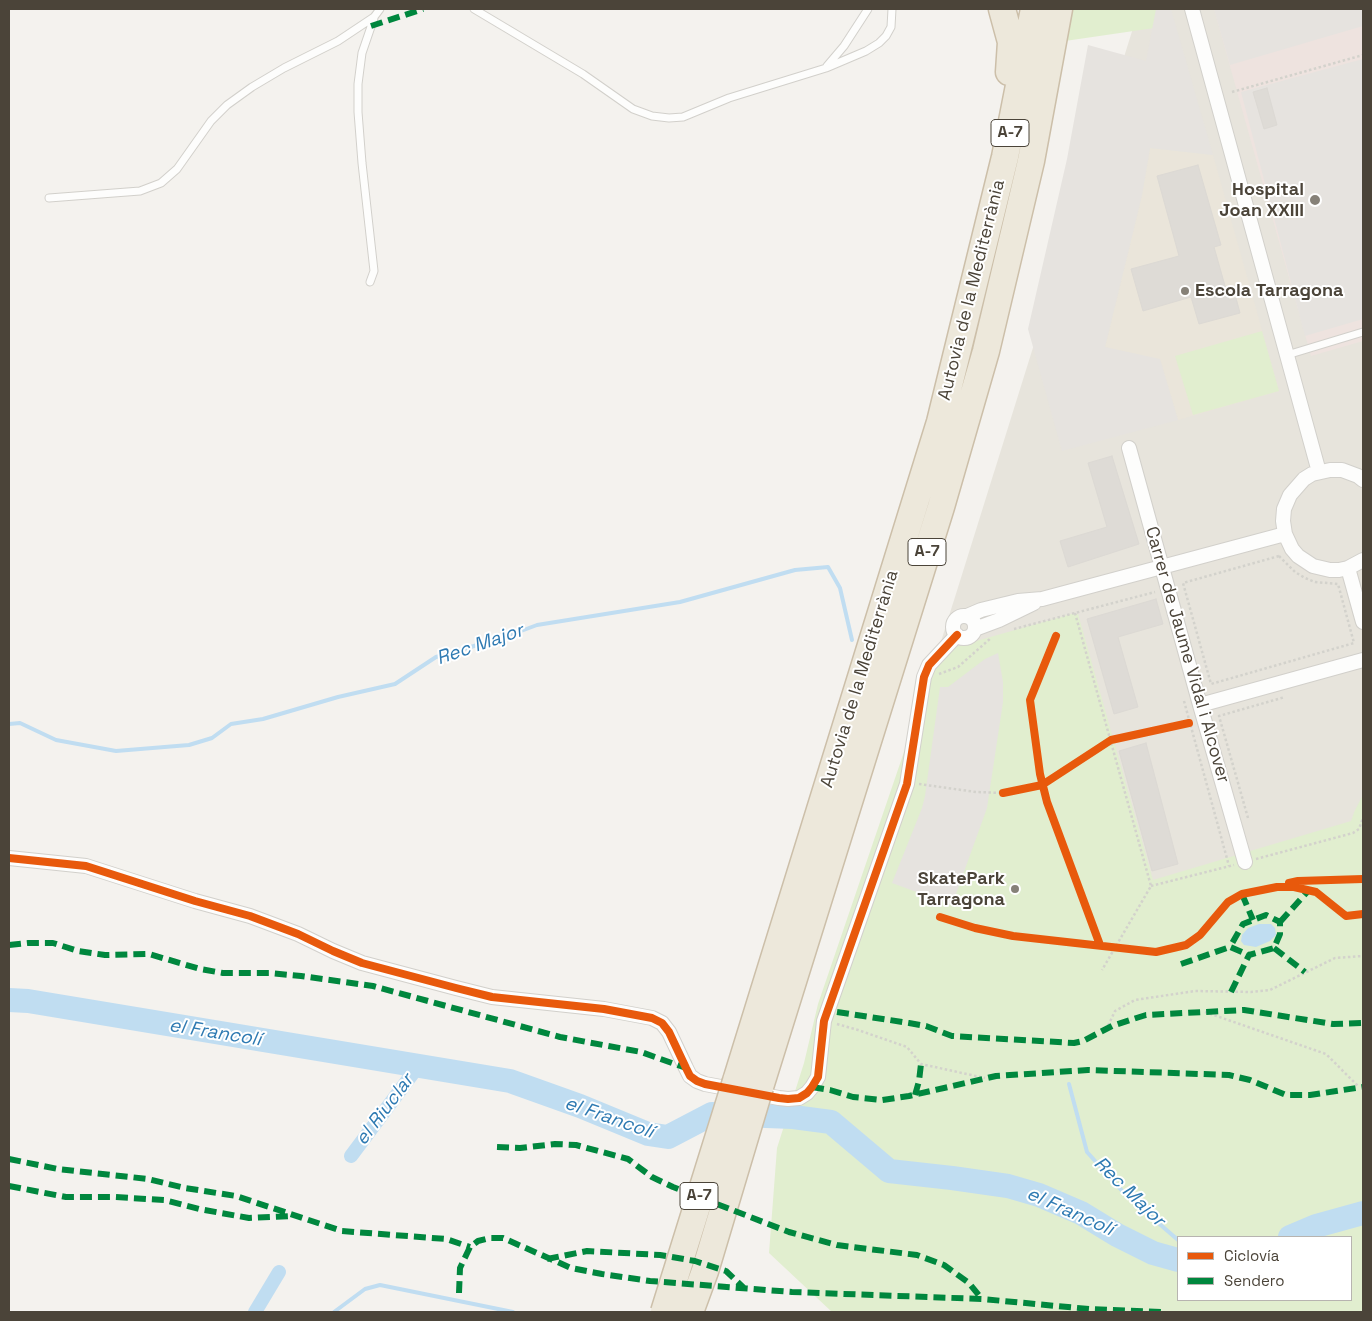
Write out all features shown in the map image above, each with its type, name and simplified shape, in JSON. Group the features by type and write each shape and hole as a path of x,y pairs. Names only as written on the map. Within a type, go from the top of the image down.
{"highway":[{"path":"981,255 994,155 1008,84 1011,42 1002,9"},
{"name":"Autovia de la Mediterrània","path":"690,1312 705,1271 748,1084 940,422 1005,157 1034,9"},
{"name":"Autovia de la Mediterrània","path":"664,1312 678,1264 748,1084 941,507 986,351 1031,161 1059,9"},
{"path":"653,1312 660,1294 678,1264"},
{"path":"701,1312 705,1271"}],"street":[{"path":"1192,9 1319,472"},
{"name":"Carrer de Jaume Vidal i Alcover","path":"1130,448 1200,705 1246,862"},
{"path":"1363,480 1342,470 1319,472 1304,479 1290,495 1284,509 1283,521 1285,534 1292,548 1306,562 1330,570 1348,568 1363,560"},
{"path":"975,629 1042,600 1285,534"},
{"path":"1348,568 1363,622"},
{"path":"967,616 972,619 975,629 967,638 962,638 956,635 953,624 961,616 967,616 1018,601 1042,600"},
{"path":"9,858 86,866 195,901 250,916 298,934 333,952 362,963 492,997 604,1009 652,1018 662,1023 669,1032 690,1076 705,1084 778,1098 799,1098 807,1093 818,1077 824,1021 915,787 924,677 929,664 956,635"},
{"path":"1200,705 1363,660"}],"lane":[{"path":"370,282 374,271 362,164 358,84 362,53 374,18 380,9"},
{"path":"474,9 583,74 633,109 652,116 669,118 683,117 729,98 826,68 866,51 879,43 892,26 892,9"},
{"path":"826,68 844,46 868,9"},
{"path":"49,198 140,191 161,182 177,169 211,122 227,105 284,68 338,42 374,18"},
{"path":"1287,355 1363,332"}],"path":[{"path":"1232,92 1363,55"},
{"path":"1279,556 1295,572 1305,578 1315,582 1338,584 1354,643 1210,684 1183,583 1279,556"},
{"path":"1008,631 1155,590 1157,598"},
{"path":"1075,613 1150,886 1102,970"},
{"path":"936,674 948,672 958,666 994,634"},
{"path":"1182,695 1229,866"},
{"path":"1248,820 1219,716 1286,697"},
{"path":"920,775 915,787 1002,793"},
{"path":"1150,886 1353,833 1359,829 1363,818"},
{"path":"1106,1030 1115,1010 1134,1000 1195,991 1251,992 1270,990 1335,958 1363,956"},
{"path":"1205,1012 1326,1054 1359,1087"},
{"path":"824,1021 858,1030 907,1048 921,1064 985,1078"}],"shaded area":[{"path":"1139,9 1363,9 1363,1020 1267,1009 934,664"},
{"path":"1156,9 1171,9 1213,155 1150,148 1142,195 1105,347 1160,359 1178,420 1062,451 1028,329 1067,159 1088,45 1146,61"},
{"name":"Hospital Joan XXIII","path":"1214,9 1363,9 1363,341 1311,356"},
{"path":"1214,9 1363,9 1363,26 1230,65"},
{"name":"Hospital Joan XXIII","path":"1363,59 1363,319 1305,336 1241,92"},
{"name":"Escola Tarragona","path":"1150,148 1213,155 1279,391 1178,420 1160,360 1105,347 1142,195"},
{"path":"998,653 1003,682 1003,702 987,808 952,905 892,883 925,796 940,687 948,687 985,659"}],"green space":[{"path":"1071,9 1166,9 1168,26 1065,41"},
{"path":"1262,331 1279,391 1193,415 1175,356"},
{"path":"1075,613 1078,614 1153,880 1351,821 1363,795 1363,1312 832,1312 769,1253 777,1148 804,1063 818,1004 934,664 941,651"}],"water":[{"path":"1259,924 1271,924 1275,928 1276,935 1270,941 1256,947 1244,945 1241,941 1242,935 1248,928"}],"building":[{"path":"1267,88 1277,125 1264,129 1253,92"},
{"path":"1198,165 1221,245 1214,247 1229,300 1236,298 1240,313 1199,324 1191,297 1143,311 1131,269 1179,256 1157,176"},
{"path":"1112,456 1139,544 1068,567 1060,541 1107,527 1088,463"},
{"path":"1156,599 1163,624 1118,637 1138,707 1114,714 1087,619"},
{"path":"1146,743 1178,864 1152,871 1119,751"}],"waterway":[{"name":"Rec Major","path":"9,724 20,723 56,740 116,751 189,745 212,738 231,724 263,719 338,697 395,684 436,657 505,637 537,625 680,602 795,570 828,567 840,588 852,640"},
{"name":"el Francolí","path":"9,1000 28,1001 510,1081 580,1106 648,1134 668,1137 712,1114 793,1117 831,1122 889,1171 1008,1186 1039,1195 1081,1213 1117,1235 1153,1253 1177,1260"},
{"name":"el Riuclar","path":"351,1156 419,1065"},
{"name":"Rec Major","path":"1069,1084 1087,1152 1125,1194 1177,1239"},
{"name":"el Francolí","path":"1292,1236 1316,1226 1363,1213"},
{"name":"el Riuclar","path":"255,1312 279,1272"},
{"path":"334,1312 365,1289 380,1285 513,1312"}],"marked path":[{"path":"371,26 423,9"},
{"path":"1280,922 1309,890"},
{"path":"1242,894 1253,920"},
{"path":"1231,992 1249,955 1274,948 1280,934 1280,922 1266,915 1243,924 1230,947 1249,955"},
{"path":"9,945 53,943 78,951 105,955 149,954 200,969 223,973 269,973 373,986 560,1037 641,1052 686,1068"},
{"path":"1181,964 1230,947"},
{"path":"1274,948 1305,972"},
{"path":"837,1012 926,1026 952,1036 1074,1043 1083,1041 1112,1026 1146,1015 1244,1010 1333,1024 1363,1023"},
{"path":"915,1095 921,1064"},
{"path":"812,1087 853,1097 882,1100 909,1096 996,1076 1088,1070 1229,1075 1250,1080 1286,1095 1310,1095 1363,1087"},
{"path":"497,1147 520,1148 555,1144 576,1145 628,1159 652,1177 673,1187 789,1232 837,1245 917,1255 944,1265 969,1283 982,1299"},
{"path":"9,1159 58,1169 148,1179 185,1188 236,1196 342,1231 446,1239 470,1247"},
{"path":"9,1186 66,1197 164,1200 199,1209 249,1218 291,1216"},
{"path":"459,1293 460,1268 470,1247 478,1241 490,1238 503,1238 571,1268 650,1281 792,1292 982,1299 1089,1309 1163,1312"},
{"path":"547,1259 587,1251 660,1255 695,1261 726,1271 745,1289"}],"cycle path":[{"path":"9,858 86,866 195,901 250,916 298,934 362,963 492,997 604,1009 652,1018 662,1023 669,1032 690,1076 697,1081 779,1098 799,1098 807,1093 818,1077 824,1021 907,784 924,677 929,665 957,635"},
{"path":"1056,636 1030,700 1040,774 1047,802 1100,945"},
{"path":"1003,793 1042,785 1111,740 1189,723"},
{"path":"1289,883 1298,881 1363,879"},
{"path":"940,917 975,928 1013,936 1156,952 1186,945 1200,935 1228,902 1242,894 1277,887 1294,887 1316,892 1346,916 1363,914"}],"place":[{"name":"Hospital Joan XXIII","path":"1315,200"},
{"name":"Escola Tarragona","path":"1185,291"},
{"name":"SkatePark Tarragona","path":"1015,889"}]}
